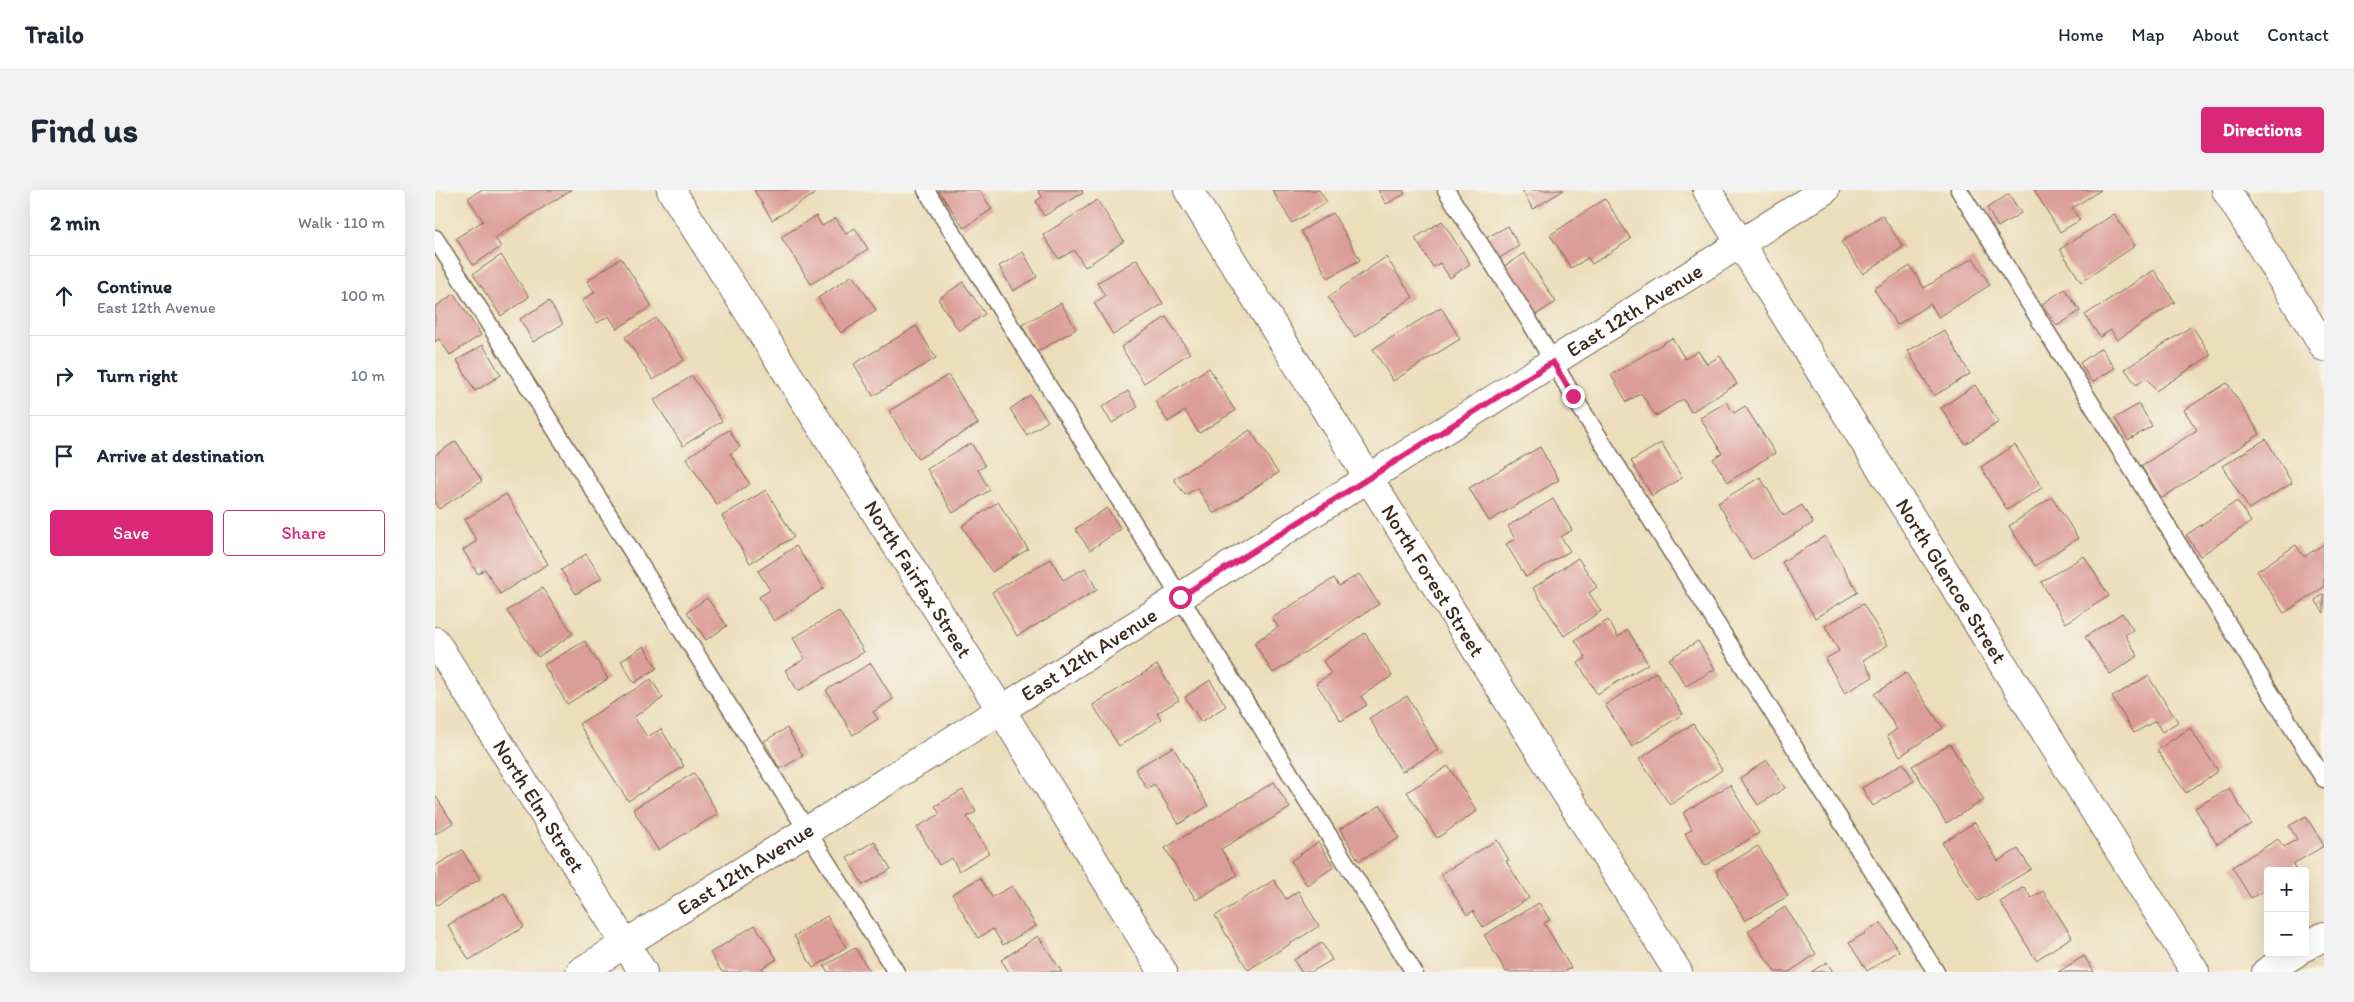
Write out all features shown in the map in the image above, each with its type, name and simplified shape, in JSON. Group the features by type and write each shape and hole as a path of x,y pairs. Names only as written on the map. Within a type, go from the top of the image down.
{"street":[{"name":"North Fairfax Street","path":"671,190 1001,710 1163,972"},
{"name":"North Forest Street","path":"1188,190 1677,972"},
{"name":"North Glencoe Street","path":"1707,190 2195,972"},
{"name":"East 12th Avenue","path":"580,972 1001,710 1825,190"},
{"path":"2226,190 2324,347"},
{"name":"North Elm Street","path":"435,642 643,972"},
{"path":"2309,945 2324,936"},
{"path":"2266,972 2290,957"}],"lane":[{"path":"925,190 1413,972"},
{"path":"1446,190 1936,972"},
{"path":"1959,190 2324,779"},
{"path":"435,238 809,830 896,972"}],"building":[{"path":"481,190 571,190 495,238 501,247 473,265 456,238 483,221 468,198"},
{"path":"754,190 813,190 815,194 772,220"},
{"path":"938,190 979,190 992,209 964,228"},
{"path":"1038,190 1082,190 1083,193 1044,216 1036,201 1042,197"},
{"path":"1272,190 1319,190 1327,202 1292,223"},
{"path":"1378,190 1403,190 1405,194 1386,204"},
{"path":"1522,190 1564,190 1533,209"},
{"path":"2034,190 2101,190 2072,208 2080,220 2060,232"},
{"path":"2009,194 2021,213 1998,227 1987,208"},
{"path":"1605,199 1631,239 1592,264 1588,258 1571,268 1550,235"},
{"path":"1097,200 1124,241 1085,267 1074,250 1059,259 1043,235"},
{"path":"1333,213 1360,260 1328,278 1301,231"},
{"path":"2114,214 2135,246 2081,282 2060,249"},
{"path":"1882,215 1903,247 1863,274 1841,242"},
{"path":"816,216 822,226 836,218 846,234 855,228 868,249 811,284 781,237"},
{"path":"1442,221 1470,264 1450,278 1440,263 1433,267 1415,238"},
{"path":"1508,226 1519,246 1498,259 1486,238"},
{"path":"1023,252 1037,277 1013,291 999,266"},
{"path":"1524,253 1556,302 1534,316 1503,267"},
{"path":"501,255 529,297 501,316 473,274"},
{"path":"1386,257 1413,297 1355,337 1328,297"},
{"path":"621,258 652,306 617,329 609,316 597,323 582,301 595,292 587,281"},
{"path":"1973,258 1990,285 1939,317 1930,304 1897,325 1874,289 1910,266 1924,288"},
{"path":"1137,259 1163,304 1113,335 1094,303 1105,296 1097,283"},
{"path":"2154,270 2175,302 2117,340 2111,330 2100,337 2085,315"},
{"path":"853,275 876,310 841,333 818,298"},
{"path":"963,282 985,314 959,331 938,299"},
{"path":"2065,289 2080,311 2057,326 2042,304"},
{"path":"454,294 481,335 450,355 439,339 435,342 435,307"},
{"path":"549,301 563,324 533,342 520,319"},
{"path":"1061,303 1076,329 1037,352 1022,325"},
{"path":"1441,307 1460,339 1393,381 1373,349"},
{"path":"1166,317 1190,353 1144,383 1121,347"},
{"path":"656,318 684,360 653,380 625,337"},
{"path":"916,326 936,358 873,396 854,364"},
{"path":"2192,326 2211,355 2156,391 2147,378 2136,385 2125,369"},
{"path":"1944,330 1970,374 1934,396 1908,351"},
{"path":"1672,338 1685,359 1698,351 1707,364 1720,356 1737,384 1691,412 1683,399 1656,416 1641,393 1627,402 1611,375"},
{"path":"483,345 501,375 475,391 457,360"},
{"path":"2101,348 2115,368 2092,382 2080,363"},
{"path":"1209,368 1235,411 1199,433 1185,411 1168,422 1155,401"},
{"path":"948,375 978,424 918,459 889,411"},
{"path":"692,376 722,421 683,446 654,400"},
{"path":"2227,383 2260,434 2162,498 2141,466 2197,430 2184,410"},
{"path":"1975,385 1999,422 1965,444 1941,408"},
{"path":"1128,391 1138,407 1112,423 1102,407"},
{"path":"1030,395 1048,421 1027,435 1010,409"},
{"path":"1726,402 1734,413 1745,406 1775,453 1728,482 1713,459 1722,453 1700,418"},
{"path":"2139,404 2152,426 2128,440 2115,418"},
{"path":"729,430 740,447 730,454 750,484 717,505 686,458"},
{"path":"1250,430 1278,473 1214,514 1197,488 1185,495 1174,479"},
{"path":"2266,439 2292,483 2249,509 2222,466"},
{"path":"456,441 482,481 439,509 435,504 435,455"},
{"path":"971,443 985,466 978,470 990,490 953,513 927,469"},
{"path":"1661,443 1682,478 1652,496 1631,461"},
{"path":"2015,445 2042,488 2007,510 1981,467"},
{"path":"1540,447 1559,480 1489,521 1469,488"},
{"path":"1760,477 1784,516 1802,505 1813,523 1752,560 1718,503"},
{"path":"766,490 794,537 750,563 722,516"},
{"path":"506,494 548,564 500,594 485,569 478,574 463,550 477,541 464,520"},
{"path":"2052,497 2078,538 2035,566 2009,526"},
{"path":"1553,499 1572,530 1561,537 1570,551 1526,577 1506,544 1515,539 1508,526"},
{"path":"2237,501 2251,522 2200,556 2186,535"},
{"path":"998,502 1028,549 992,572 962,526"},
{"path":"1107,508 1121,529 1090,550 1075,529"},
{"path":"1825,536 1858,592 1815,618 1782,562"},
{"path":"2324,544 2324,587 2284,613 2257,571 2296,545 2304,557"},
{"path":"796,546 824,588 774,621 759,597 770,590 758,571"},
{"path":"586,554 602,578 576,594 561,570"},
{"path":"2084,556 2109,596 2066,623 2041,582"},
{"path":"1578,558 1597,587 1589,593 1601,611 1564,636 1533,588"},
{"path":"1051,559 1063,580 1085,568 1097,590 1017,636 992,592"},
{"path":"1359,574 1379,604 1273,673 1254,643 1278,627 1272,618 1334,578 1339,586"},
{"path":"542,588 573,634 538,657 507,611"},
{"path":"2324,594 2324,613 2315,600"},
{"path":"707,598 727,626 706,640 687,612"},
{"path":"1863,604 1888,645 1863,660 1873,677 1845,693 1825,659 1839,651 1825,626"},
{"path":"839,611 864,652 798,691 785,670 805,659 793,638"},
{"path":"2122,613 2133,630 2125,635 2138,656 2110,674 2085,637"},
{"path":"1608,620 1618,637 1628,630 1648,664 1597,694 1578,663 1586,658 1575,640"},
{"path":"1365,633 1392,676 1361,696 1367,705 1341,721 1316,683 1331,674 1323,661"},
{"path":"585,641 608,679 567,704 544,665"},
{"path":"1698,641 1715,669 1686,686 1669,659"},
{"path":"644,646 657,668 634,683 621,661"},
{"path":"871,663 893,699 873,712 878,719 853,735 826,690"},
{"path":"1157,665 1179,700 1157,713 1161,719 1119,746 1093,705"},
{"path":"1656,672 1683,714 1632,747 1605,705"},
{"path":"1906,673 1943,728 1900,756 1887,736 1897,729 1874,694"},
{"path":"2148,676 2178,722 2162,732 2155,721 2134,733 2112,697"},
{"path":"651,679 663,698 634,717 647,737 661,729 684,766 628,801 579,724"},
{"path":"1210,680 1226,706 1201,722 1185,697"},
{"path":"1407,696 1438,750 1402,772 1369,718"},
{"path":"1693,724 1722,770 1670,805 1639,759"},
{"path":"787,728 803,756 780,769 764,741"},
{"path":"2190,728 2218,771 2186,793 2157,750"},
{"path":"1950,744 1984,800 1946,823 1912,766"},
{"path":"1173,747 1208,806 1179,824 1154,784 1147,789 1135,769"},
{"path":"1767,760 1785,788 1758,805 1740,778"},
{"path":"1903,763 1914,781 1873,806 1862,788"},
{"path":"1448,766 1477,811 1437,838 1407,792"},
{"path":"694,773 718,814 658,850 633,809"},
{"path":"1274,782 1290,808 1221,849 1237,875 1196,900 1165,848"},
{"path":"1730,785 1759,833 1704,866 1685,834 1692,829 1683,813"},
{"path":"2229,788 2251,824 2217,844 2195,808"},
{"path":"963,790 976,812 967,817 989,853 959,871 952,858 939,865 917,827 940,814 935,806"},
{"path":"435,795 453,823 435,834"},
{"path":"1381,805 1399,838 1359,861 1340,829"},
{"path":"2306,816 2324,846 2293,864 2294,867 2264,867 2264,890 2251,898 2232,867 2278,839 2284,847 2297,839 2289,826"},
{"path":"1975,822 1998,861 2018,849 2031,869 1978,901 1942,843"},
{"path":"1497,840 1509,860 1506,861 1529,898 1483,927 1473,911 1467,915 1441,874"},
{"path":"874,841 891,869 863,885 847,858"},
{"path":"1318,842 1334,867 1307,885 1291,861"},
{"path":"1758,846 1788,896 1745,921 1716,871"},
{"path":"462,850 480,879 437,905 435,902 435,866"},
{"path":"980,878 992,897 1012,886 1036,926 1003,945 993,929 978,938 952,894"},
{"path":"1274,880 1286,899 1298,891 1319,926 1248,970 1215,916"},
{"path":"2024,887 2031,898 2043,891 2072,937 2036,960 2000,902"},
{"path":"504,893 524,927 469,960 448,925"},
{"path":"1539,903 1550,920 1544,923 1571,968 1564,972 1506,972 1484,935"},
{"path":"1785,907 1816,954 1789,972 1775,972 1748,931"},
{"path":"827,916 846,947 813,968 794,936"},
{"path":"1881,923 1899,951 1867,971 1849,943"},
{"path":"755,925 777,959 762,968 765,972 722,972 710,953"},
{"path":"1038,936 1062,972 1009,972 1001,960"},
{"path":"1322,943 1332,960 1311,972 1301,972 1294,960"},
{"path":"855,948 870,972 828,972 824,966"},
{"path":"2084,956 2094,972 2058,972"},
{"path":"1827,962 1833,972 1811,972"}],"route":[{"path":"1180,597 1553,362 1573,396"}]}
